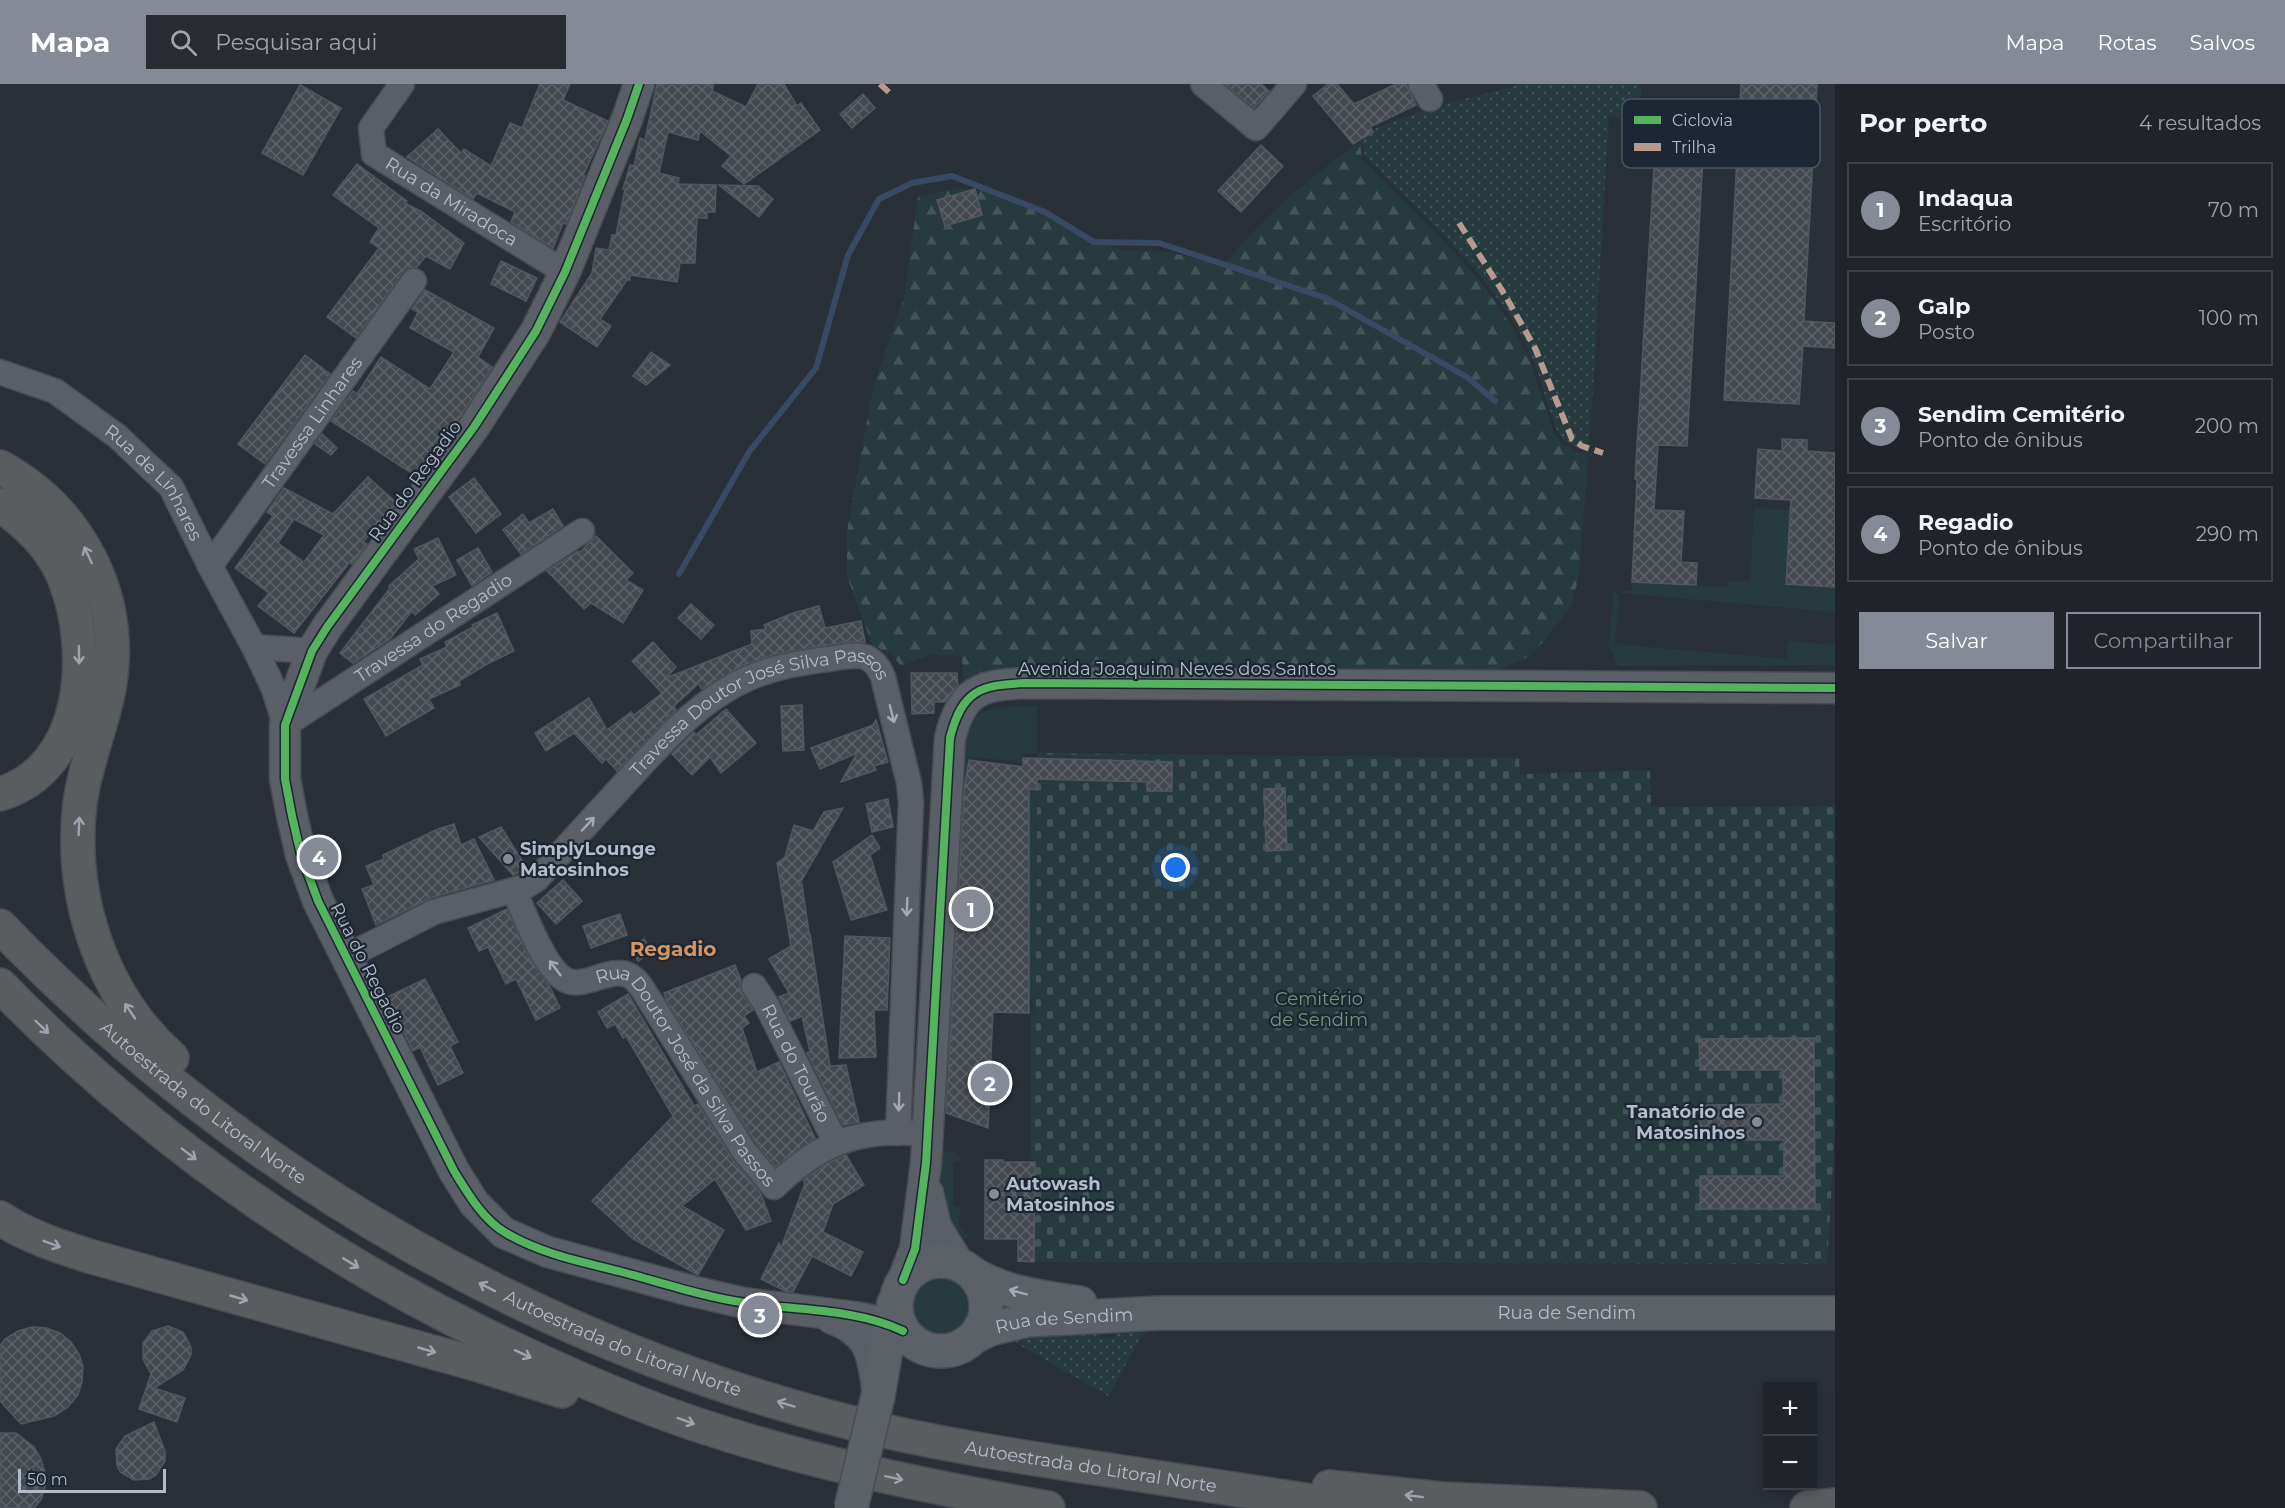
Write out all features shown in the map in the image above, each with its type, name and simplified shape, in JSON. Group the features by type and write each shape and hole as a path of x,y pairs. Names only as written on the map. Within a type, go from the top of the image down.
{"highway":[{"path":"0,467 32,489 68,523 84,545 104,594 111,627 111,674 105,708 83,783 78,850 83,893 99,956 113,984 148,1035 200,1082 197,1103"},
{"path":"0,504 25,523 57,563 71,597 79,649 74,710 60,746 44,768 34,777 13,790 0,794"},
{"name":"Autoestrada do Litoral Norte","path":"0,926 97,1019 197,1103 260,1150 383,1231 489,1288 597,1338 713,1381 842,1420 940,1442 1357,1508"},
{"path":"0,985 95,1076 211,1171 352,1264 421,1303 550,1366 631,1400 721,1432 849,1469 1048,1508"},
{"path":"0,1218 25,1233 89,1256 479,1365 584,1398 631,1400"},
{"path":"1082,1466 1318,1485 1442,1499 1640,1508"},
{"path":"1807,1508 1835,1505"}],"main road":[{"path":"852,1508 898,1304 922,1264 946,1260 966,1269 982,1285 986,1298 986,1313 974,1337 950,1350 913,1355 905,1360 878,1396"},
{"name":"Rua de Sendim","path":"966,1269 990,1283 1038,1297 1159,1313"},
{"path":"898,1304 912,1341 923,1348 936,1351"},
{"name":"Rua de Sendim","path":"974,1337 990,1329 1028,1320 1159,1313 1835,1313"}],"street":[{"name":"Rua da Miradoca","path":"402,84 371,128 374,154 565,272"},
{"name":"Rua do Regadio","path":"639,84 627,120 565,272 536,331 474,427 327,627 312,651 285,725 285,779 301,855 318,901 454,1171 474,1203 504,1233 548,1252 692,1292 744,1303 855,1317 898,1304"},
{"path":"1203,84 1256,128 1294,84"},
{"name":"Travessa Linhares","path":"210,566 414,281"},
{"name":"Rua de Linhares","path":"0,372 55,391 117,436 171,487 254,647 274,689 285,725"},
{"name":"Travessa do Regadio","path":"285,725 582,531"},
{"path":"254,647 312,651"},
{"name":"Travessa Doutor José Silva Passos","path":"346,957 434,912 514,890 537,879 685,718 726,690 750,677 783,667 864,656 873,660 883,676 909,783 911,802 898,1133"},
{"name":"Avenida Joaquim Neves dos Santos","path":"966,1269 942,1239 931,1214 927,1187 927,1149 950,738 959,710 970,697 981,689 994,685 1026,683 1835,688"},
{"name":"Rua Doutor José da Silva Passos","path":"514,890 540,947 564,979 572,982 617,973 628,974 642,988 744,1151 774,1187 815,1153 836,1143 855,1138 898,1133 927,1149"},
{"name":"Rua do Tourão","path":"754,986 766,1004 836,1143"},
{"name":"Avenida Joaquim Neves dos Santos","path":"898,1304 915,1249 927,1149"},
{"name":"Rua do Regadio","path":"808,1310 850,1327 863,1337 871,1350 878,1396"}],"green space":[{"path":"1522,84 1641,84 1640,99 1622,99 1622,116 1609,116 1589,453 1564,441 1558,433 1531,355 1499,300 1457,249 1365,156 1362,143 1366,133 1442,105"},
{"path":"1360,142 1362,159 1435,231 1481,282 1509,322 1528,355 1554,433 1563,445 1588,456 1579,575 1572,604 1546,639 1528,657 1501,669 1474,672 990,673 975,676 963,683 962,656 930,655 901,666 893,656 872,644 847,577 847,531 873,388 904,297 918,197 958,188 997,193 1031,206 1081,234 1122,250 1169,252 1223,266 1287,199"},
{"path":"1754,508 1790,510 1786,584 1835,587 1835,612 1620,593 1631,591 1632,582 1728,587 1729,581 1750,581"},
{"path":"1614,590 1619,594 1615,644 1786,659 1789,641 1835,645 1835,665 1618,666 1608,645"},
{"path":"1037,706 1037,753 1023,754 1023,762 970,757 966,780 1037,790 1035,1159 1031,1158 1031,1013 1033,1012 1033,999 1029,998 1029,798 964,790 964,781 960,780 965,740 975,718 985,711 997,708"},
{"name":"Cemitério de Sendim","path":"1037,753 1519,758 1520,774 1650,770 1651,807 1835,806 1835,1131 1827,1264 1034,1262"},
{"path":"942,1150 956,1153 960,1158 960,1162 953,1162 953,1206 960,1207 959,1226 968,1236 965,1239 950,1219 943,1198"},
{"path":"934,1278 946,1278 956,1282 964,1290 968,1306 964,1322 956,1330 946,1334 934,1334 924,1330 916,1322 912,1312 912,1300 916,1290 924,1282"},
{"path":"1145,1330 1108,1396 1002,1335 1100,1332 1100,1338 1115,1337 1115,1331"}],"building":[{"path":"540,84 570,84 563,100 608,121 583,176 585,176 566,224 563,223 553,248 511,222 515,212 477,193 473,199 407,157 438,129 461,153 464,149 491,166 510,123 522,128"},
{"path":"657,84 714,84 712,91 746,107 758,84 784,84 797,106 801,103 820,130 744,184 722,166 731,156 700,131 698,140 668,132 659,173 679,178 678,184 716,185 715,212 707,212 707,218 697,218 695,263 680,263 677,282 630,275 630,280 627,280 600,319 611,326 597,347 560,322 592,273 596,248 609,250 612,235 616,235 625,189 623,189 630,165 634,166 640,138 645,140"},
{"path":"1225,84 1261,84 1269,91 1254,108"},
{"path":"1328,84 1337,84 1354,104 1396,84 1406,84 1416,105 1370,127 1373,132 1353,144 1313,96"},
{"path":"1741,84 1817,84 1816,99 1740,99"},
{"path":"300,85 341,108 303,175 262,153"},
{"path":"863,94 875,108 852,128 840,114"},
{"path":"1261,145 1283,166 1241,212 1218,191"},
{"path":"357,164 407,201 405,203 422,212 464,243 450,269 426,256 417,267 403,272 356,338 327,317 379,248 370,242 379,228 333,195"},
{"path":"1654,168 1702,168 1687,446 1658,445 1654,510 1684,511 1681,562 1697,563 1696,585 1632,582 1637,479 1635,479"},
{"path":"1736,168 1812,168 1804,321 1835,323 1835,348 1803,346 1799,404 1724,400"},
{"path":"719,185 758,186 773,199 759,217"},
{"path":"975,189 982,215 945,226 937,200"},
{"path":"501,261 537,278 526,301 491,284"},
{"path":"425,290 494,328 478,357 492,367 460,417 416,476 331,421 353,391 357,394 381,357 430,389 454,352 410,328 418,312 412,309"},
{"path":"651,352 670,365 646,385 633,376"},
{"path":"305,355 330,374 265,464 238,444"},
{"path":"322,434 337,448 331,455 315,444"},
{"path":"1782,439 1807,440 1807,451 1835,453 1835,587 1786,584 1791,500 1755,498 1758,449 1782,451"},
{"path":"368,477 397,503 363,542 367,544 352,564 350,562 294,633 258,606 269,593 235,568 273,516 267,512 284,488 333,514","holes":["294,519 324,535 304,562 278,543"]},
{"path":"474,478 501,514 476,533 449,497"},
{"path":"553,509 563,526 521,554 503,530 523,514 529,523"},
{"path":"596,536 633,573 626,580 643,590 623,623 591,603 584,609 547,571 578,551 579,553"},
{"path":"438,538 456,575 432,586 439,594 415,615 412,611 390,639 353,663 340,653 390,588 389,586 419,559 414,549"},
{"path":"478,548 492,572 472,586 457,560"},
{"path":"691,604 714,625 701,639 678,618"},
{"path":"819,606 825,628 861,621 865,642 845,642 775,654 743,665 702,689 698,684 674,706 676,710 617,771 606,759 602,763 574,733 546,751 535,733 589,698 607,730 631,712 634,715 662,693 632,661 653,642 676,667 666,678 752,644 751,631 766,629 764,625 793,613"},
{"path":"497,613 514,651 459,681 460,685 429,699 434,708 386,736 364,699 423,665 420,659 447,647 445,642"},
{"path":"911,673 957,673 958,686 945,702 934,702 934,713 912,714"},
{"path":"802,705 804,750 783,751 781,706"},
{"path":"726,709 756,743 721,773 710,757 692,775 672,754 694,732 696,735"},
{"path":"876,720 888,762 874,766 876,770 841,782 857,753 820,769 811,748 873,725"},
{"path":"1023,758 1172,762 1172,791 1147,791 1147,782 1037,779 1037,790 1029,789 1029,1013 993,1012 990,1073 999,1073 998,1091 990,1091 988,1128 946,1113 964,790 969,760 1023,767"},
{"path":"1285,788 1287,850 1266,851 1264,789"},
{"path":"888,799 893,827 872,832 866,804"},
{"path":"843,808 798,887 802,884 809,933 805,934 810,934 830,1066 846,1065 859,1122 843,1125 807,1053 810,1052 802,1016 790,1021 779,997 789,993 769,959 791,946 777,863 785,857 794,825 813,831 824,812"},
{"path":"454,824 461,845 474,839 494,880 430,898 376,925 362,889 374,885 366,866 384,859 383,855 438,829"},
{"name":"SimplyLounge Matosinhos","path":"501,827 527,868 513,875 479,837"},
{"path":"872,835 880,848 870,855 887,910 851,920 833,862"},
{"path":"563,880 582,901 556,924 537,903"},
{"path":"507,909 529,958 549,985 560,1008 536,1020 516,979 506,984 488,947 479,951 468,928"},
{"path":"620,914 627,935 591,948 583,926"},
{"path":"845,936 890,938 887,1010 874,1010 876,1057 839,1058"},
{"path":"644,939 652,952 638,961 630,948"},
{"path":"735,965 741,980 742,993 753,1010 744,1016 749,1023 742,1028 757,1072 779,1062 815,1138 775,1167 756,1143 667,1002 664,993"},
{"path":"425,979 458,1042 450,1046 463,1073 438,1085 420,1047 413,1051 387,997"},
{"path":"628,994 694,1106 698,1104 732,1159 761,1194 771,1221 746,1230 715,1179 682,1206 724,1230 698,1275 633,1239 592,1201 673,1116 626,1036 623,1038 615,1024 607,1028 598,1012"},
{"name":"Tanatório de Matosinhos","path":"1814,1038 1815,1209 1700,1209 1700,1176 1784,1176 1784,1140 1700,1140 1700,1105 1783,1104 1783,1070 1700,1070 1699,1039"},
{"path":"846,1155 864,1185 833,1204 823,1232 863,1252 851,1276 812,1256 793,1292 785,1291 761,1279 779,1243 781,1248 805,1183 803,1180 828,1163"},
{"path":"985,1160 1035,1162 1034,1262 1018,1261 1018,1239 985,1239"},
{"path":"168,1326 183,1332 191,1347 191,1355 183,1370 154,1388 185,1398 177,1422 139,1409 151,1374 143,1359 143,1343 152,1331"},
{"path":"32,1327 46,1328 60,1333 71,1342 79,1354 83,1367 82,1381 78,1395 68,1407 54,1416 21,1424 0,1401 0,1346 5,1339 18,1331"},
{"path":"154,1422 165,1452 165,1461 156,1475 149,1479 134,1480 120,1472 116,1449 125,1436"},
{"path":"0,1433 16,1433 34,1447 41,1459 45,1473 45,1487 41,1500 34,1508 0,1508"}],"waterway":[{"path":"679,574 749,452 816,368 848,255 879,199 912,183 952,176 1045,212 1094,242 1159,243 1326,298 1467,377 1495,401"}],"marked path":[{"path":"880,84 893,96"},
{"path":"1459,223 1505,295 1535,348 1572,439 1582,446 1603,453"}],"cycle path":[{"path":"639,84 565,272 536,331 474,427 327,627 312,651 285,725 285,779 292,816 301,855 318,901 454,1171 476,1205 490,1221 506,1233 533,1247 577,1261 730,1300 847,1314 867,1318 903,1331"},
{"path":"903,1280 915,1249 926,1163 950,738 960,709 975,693 996,686 1026,683 1835,688"}],"place":[{"name":"Regadio","path":"319,857"},
{"name":"SimplyLounge Matosinhos","path":"508,859"},
{"name":"Indaqua","path":"971,909"},
{"name":"Galp","path":"990,1083"},
{"name":"Tanatório de Matosinhos","path":"1757,1122"},
{"name":"Autowash Matosinhos","path":"994,1194"},
{"name":"Sendim Cemitério","path":"760,1315"}],"district":[{"name":"Regadio","path":"673,949"}]}
